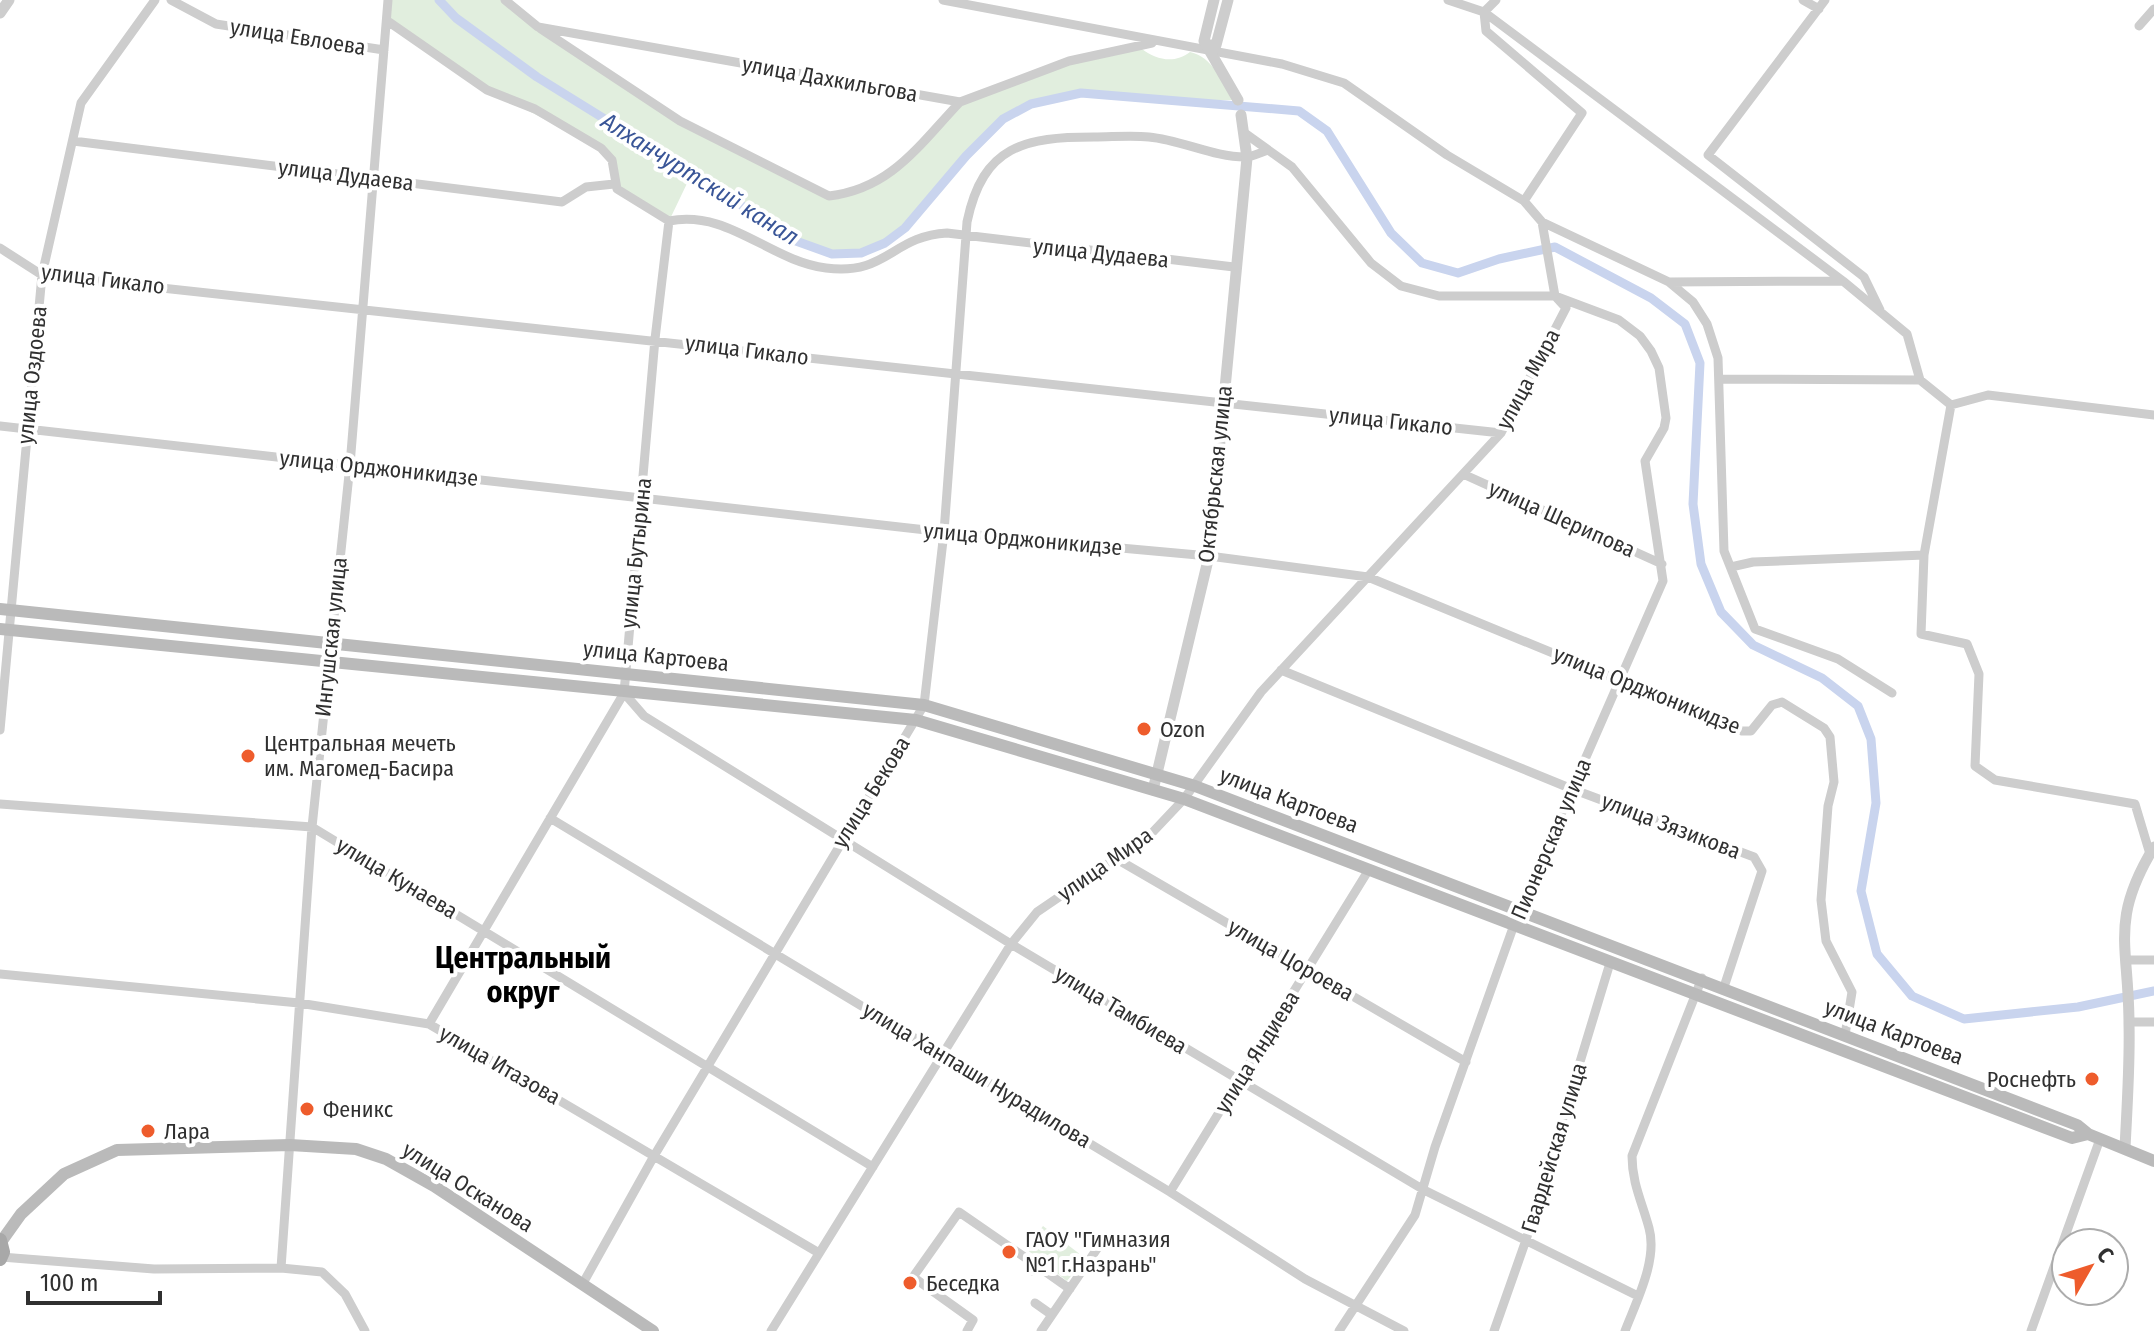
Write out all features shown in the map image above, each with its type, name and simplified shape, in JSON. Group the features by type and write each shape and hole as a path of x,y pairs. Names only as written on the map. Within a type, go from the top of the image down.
{"main road":[{"name":"улица Картоева","path":"5,610 924,705 1195,786 1702,978 2077,1125 2094,1136"},
{"name":"улица Картоева","path":"5,629 916,720 1184,799 2072,1138 2094,1136"},
{"path":"2094,1136 2154,1161"},
{"name":"улица Осканова","path":"1,1241 21,1214 64,1174 117,1150 290,1145 356,1149 386,1159 434,1186 653,1331"},
{"name":"улица Осканова","path":"0,1225 21,1214"},
{"path":"1,1241 1,1258"}],"street":[{"path":"0,13 9,0"},
{"name":"улица Оздоева","path":"0,730 5,610 42,275 81,103 155,0"},
{"name":"улица Евлоева","path":"171,0 216,24 384,50"},
{"name":"улица Дахкильгова","path":"505,0 538,27 960,102"},
{"path":"943,0 1157,42 1209,48 1282,64 1344,83 1447,155 1524,201 1542,222 1669,282 1693,302 1707,324 1720,379 1724,551 1755,629 1838,659 1892,693"},
{"path":"1214,0 1204,41 1238,100"},
{"path":"1209,48 1216,45 1228,0"},
{"path":"1448,0 1484,12 1843,281 1907,334 1920,380 1951,405"},
{"path":"1484,12 1496,0"},
{"path":"1803,0 1822,5 1708,155 1864,277 1881,313"},
{"name":"Ингушская улица","path":"281,1268 312,827 350,465 371,178 389,22 388,3"},
{"path":"2139,26 2154,9"},
{"path":"1484,12 1486,31 1582,113 1524,201"},
{"path":"389,22 487,90 535,109 601,148 612,160 614,184 669,221"},
{"path":"538,27 680,121 829,196 856,193 887,178 960,102 1069,61 1157,42"},
{"name":"Октябрьская улица","path":"1153,790 1209,556 1234,267 1247,158 1241,115"},
{"path":"1246,134 1292,167 1371,263 1401,286 1439,296 1555,296"},
{"name":"улица Бекова","path":"582,1285 706,1067 924,705 944,532 970,206 983,182 997,161 1023,142 1055,137 1149,137 1247,158"},
{"name":"улица Дудаева","path":"73,141 562,202 586,187 614,184"},
{"path":"1247,158 1268,150"},
{"name":"улица Дудаева","path":"669,221 697,218 711,221 790,258 823,268 855,271 874,266 911,240 928,234 1234,267"},
{"name":"улица Бутырина","path":"624,693 623,673 669,221"},
{"name":"улица Мира","path":"771,1331 1011,944 1037,912 1150,835 1195,786 1261,692 1501,433 1566,308 1555,296 1542,222"},
{"name":"улица Гикало","path":"0,248 42,275 363,307 1501,433"},
{"path":"1669,282 1843,281"},
{"name":"Пионерская улица","path":"1339,1331 1415,1215 1435,1147 1520,908 1663,581 1645,461 1664,428 1659,368 1640,336 1619,320 1555,296"},
{"path":"1720,379 1920,380"},
{"path":"1951,405 1988,395 2154,415"},
{"path":"1951,405 1924,555 1921,634 1967,644 1979,674 1975,766 1995,780 2135,804 2152,850 2133,881 2122,930 2130,1022 2125,1148"},
{"name":"улица Орджоникидзе","path":"0,426 944,532 1209,556 1368,577 1742,731 1756,726 1777,702 1828,732 1835,762 1828,806 1821,900 1826,941 1852,992 1845,1035"},
{"name":"улица Шерипова","path":"1463,474 1662,564"},
{"path":"1731,567 1753,562 1924,555"},
{"name":"улица Зязикова","path":"1281,670 1572,789 1754,857 1762,871 1724,987"},
{"path":"429,1024 624,693"},
{"name":"улица Тамбиева","path":"624,693 644,716 1011,944 1239,1080 1424,1190 1638,1296"},
{"name":"улица Кунаева","path":"0,804 312,827 873,1167"},
{"name":"улица Ханпаши Нурадилова","path":"550,818 1170,1192 1305,1279 1404,1331"},
{"name":"улица Цороева","path":"1115,858 1466,1062"},
{"name":"улица Яндиева","path":"1170,1192 1368,871"},
{"path":"2126,960 2154,960"},
{"name":"Гвардейская улица","path":"1494,1331 1526,1240 1610,963"},
{"name":"улица Итазова","path":"0,974 299,1003 429,1024 819,1253"},
{"path":"1625,1331 1651,1253 1650,1230 1637,1201 1632,1156 1702,978"},
{"path":"2130,1022 2154,1022"},
{"path":"2031,1331 2094,1136"},
{"path":"967,1331 973,1320 913,1277 959,1212 1034,1268 1070,1289"},
{"path":"1041,1331 1101,1243"},
{"path":"1,1258 154,1269 281,1268 322,1272 345,1294 365,1331"},
{"path":"1035,1303 1052,1315"}],"green space":[{"path":"388,0 505,0 680,121 829,196 887,178 960,102 1069,61 1142,49 1166,59 1190,52 1211,65 1234,100 1071,96 1029,105 997,125 918,212 891,237 861,251 825,252 782,236 692,173 669,221 617,189 613,167 601,148 511,102 389,22"},
{"path":"1043,1226 1085,1258 1067,1281 1026,1249"}],"waterway":[{"name":"Алханчуртский канал","path":"439,0 456,18 537,77 729,196 782,236 832,254 861,253 885,243 905,228 966,156 1003,119 1031,104 1081,93 1299,111 1327,131 1391,233 1422,263 1458,273 1499,259 1555,247 1651,298 1685,324 1700,363 1693,504 1701,564 1721,612 1753,645 1822,678 1858,706 1871,739 1876,803 1861,891 1877,954 1912,996 1964,1019 2078,1007 2154,991"}],"place":[{"name":"Ozon","path":"1144,729"},
{"name":"Центральная мечеть им. Магомед-Басира","path":"248,756"},
{"name":"Роснефть","path":"2092,1079"},
{"name":"Феникс","path":"307,1109"},
{"name":"Лара","path":"148,1131"},
{"name":"ГАОУ \"Гимназия №1 г.Назрань\"","path":"1009,1252"},
{"name":"Беседка","path":"910,1283"}],"district":[{"name":"Центральный округ","path":"523,975"}]}
